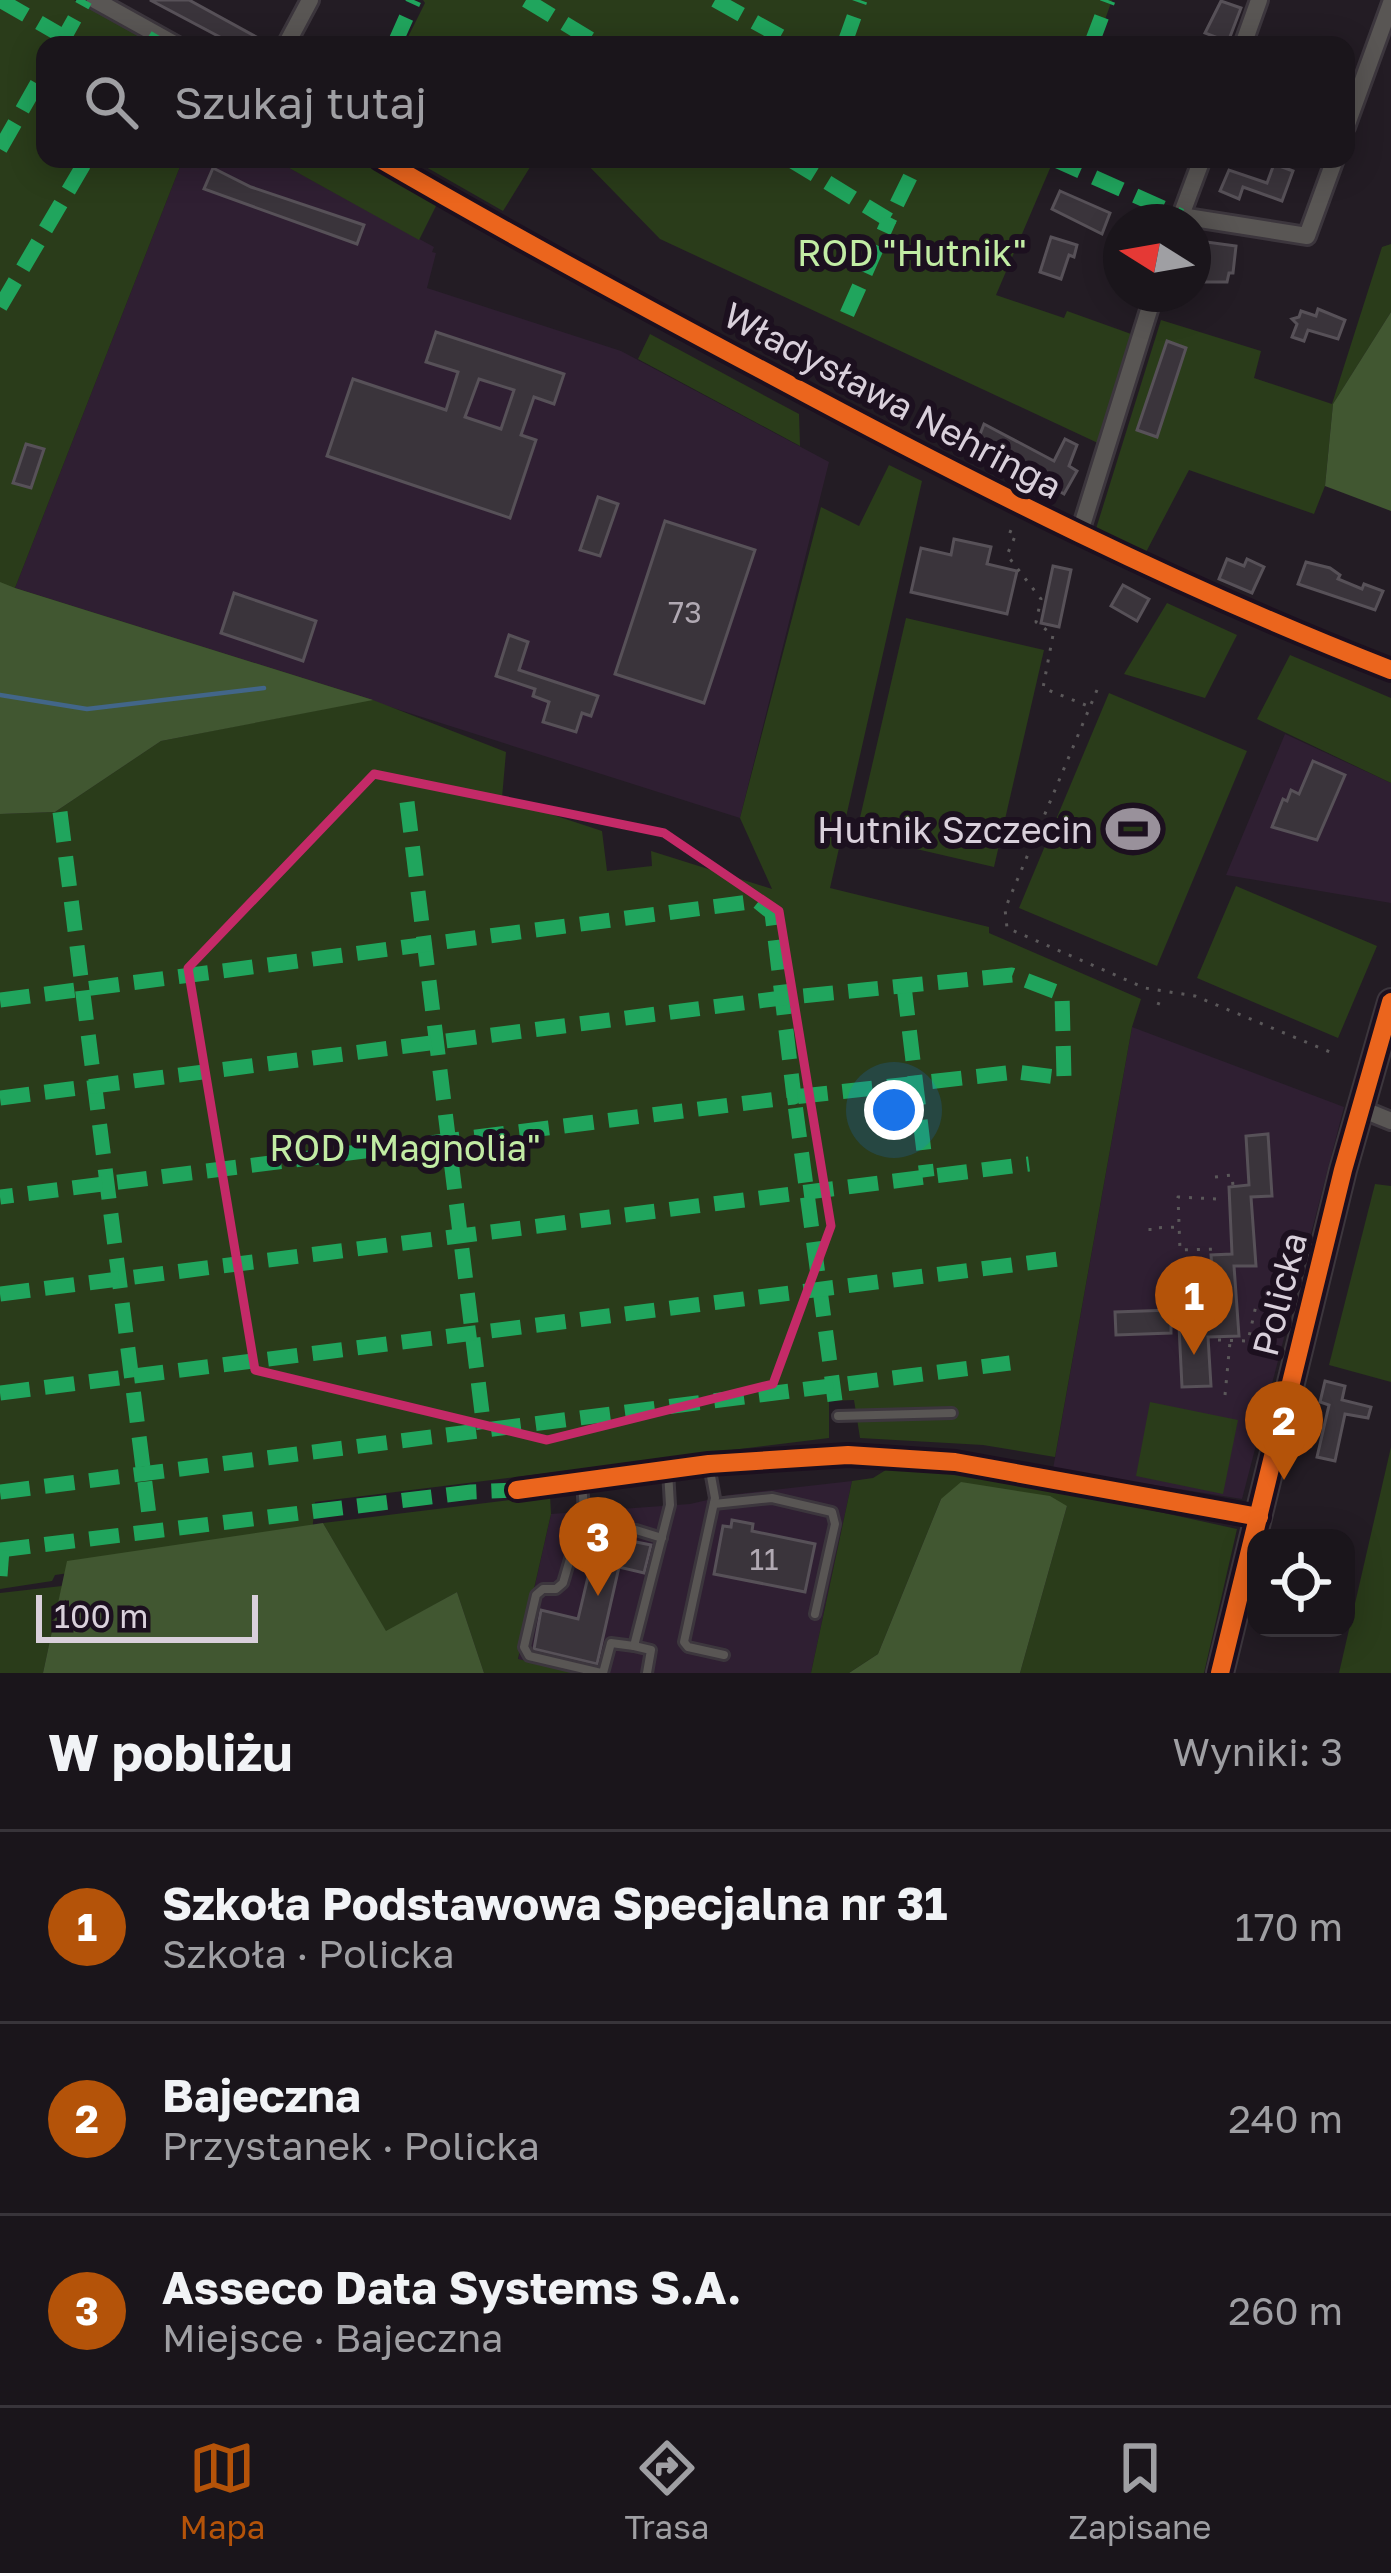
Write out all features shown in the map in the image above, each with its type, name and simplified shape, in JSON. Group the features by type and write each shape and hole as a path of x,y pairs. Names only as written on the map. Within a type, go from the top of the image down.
{"street":[{"path":"94,0 160,36"},
{"path":"291,36 310,0"},
{"path":"1246,36 1259,0"},
{"path":"1355,103 1391,3"},
{"name":"Władysława Nehringa","path":"395,168 528,245 1079,535 1182,585 1391,670"},
{"path":"1186,204 1199,168"},
{"path":"1211,223 1307,236 1332,168"},
{"path":"1079,535 1148,312"},
{"name":"Policka","path":"1220,1673 1359,1108 1391,1002"},
{"path":"1359,1108 1391,1121"},
{"path":"517,1490 709,1464 828,1456 956,1462 1258,1517"}],"lane":[{"path":"838,1416 952,1413"},
{"path":"709,1464 714,1504 684,1642 724,1655"},
{"path":"634,1646 670,1505 668,1469"},
{"path":"582,1481 584,1511 563,1583 536,1595 524,1647 529,1656 602,1673 611,1643 634,1646 651,1650 647,1673"},
{"path":"714,1504 772,1498 832,1512 835,1524 815,1614"},
{"path":"579,1531 636,1530 662,1538"}],"path":[{"path":"1009,532 1016,534 1007,555 1041,599 1036,622 1053,635 1043,688 1090,706"},
{"path":"1097,690 1004,920 1013,933 1162,992 1195,996 1330,1052"},
{"path":"1158,1005 1162,992"},
{"path":"1215,1177 1232,1175 1233,1186"},
{"path":"1216,1199 1178,1197 1180,1250 1219,1249"},
{"path":"1150,1231 1179,1226"},
{"path":"1218,1340 1248,1341 1257,1301"},
{"path":"1225,1395 1230,1340"}],"highlighted area":[{"path":"374,774 664,833 779,911 831,1226 773,1384 547,1440 255,1370 188,968"}],"shaded area":[{"path":"179,168 289,168 434,247 427,288 621,351 829,462 740,818 15,588"},
{"path":"1285,734 1391,783 1391,903 1226,875"},
{"path":"1132,1027 1344,1107 1242,1499 1053,1469"},
{"path":"852,1481 811,1673 576,1673 518,1660 551,1514 690,1504"}],"green space":[{"name":"ROD \"Magnolia\"","path":"0,0 74,0 140,36 36,36 36,168 179,168 15,588 373,700 506,752 502,798 602,831 607,871 652,866 651,851 772,889 740,818 821,507 859,526 889,465 922,481 830,888 989,927 989,933 1141,999 1132,1027 1055,1457 983,1445 860,1438 854,1400 829,1401 829,1438 315,1502 312,1533 252,1547 55,1575 52,1581 0,1589 0,814 55,812 161,741 359,702 0,727"},
{"path":"423,0 1112,0 1099,36 408,36"},
{"path":"289,168 378,168 438,202 419,240"},
{"path":"428,168 529,168 503,211"},
{"name":"ROD \"Hutnik\"","path":"591,168 1050,168 996,295 1064,318 1067,311 1134,335 1100,444 660,239"},
{"path":"1391,244 1391,312 1333,404 1325,486 1314,514 1189,470 1144,556 1095,532 1161,320 1261,351 1254,378 1332,404 1382,247"},
{"path":"1391,312 1391,511 1325,486 1333,404"},
{"path":"650,334 799,414 800,446 638,359"},
{"path":"0,582 373,700 161,741 55,812 0,814"},
{"path":"1167,603 1237,635 1205,698 1124,674"},
{"path":"906,618 1044,650 994,867 856,835"},
{"path":"1290,655 1391,698 1391,783 1257,719"},
{"name":"Hutnik Szczecin","path":"1109,693 1247,751 1157,966 1019,908"},
{"path":"1236,886 1377,946 1338,1038 1197,978"},
{"path":"1375,1184 1391,1186 1391,1382 1329,1365"},
{"path":"1150,1402 1238,1420 1223,1494 1136,1476"},
{"path":"1391,1447 1391,1673 1339,1673 1347,1637 1355,1637 1355,1603"},
{"path":"889,1468 986,1474 1237,1529 1204,1673 1020,1673 1067,1506 941,1499 878,1654 849,1673 811,1673 852,1481 873,1478"},
{"path":"961,1482 1050,1496 1067,1506 1020,1673 849,1673 878,1654 941,1499"},
{"path":"550,1495 551,1514 518,1659 580,1673 484,1673 457,1592 386,1632 323,1523"},
{"path":"323,1523 386,1631 457,1592 484,1673 43,1673 67,1561"},
{"path":"62,1586 43,1673 0,1673 0,1593"}],"building":[{"path":"150,0 189,0 255,36 218,36"},
{"path":"1221,1 1241,8 1230,36 1205,33"},
{"path":"213,168 251,187 364,225 357,244 204,189"},
{"path":"1273,168 1293,171 1282,201 1243,187 1239,199 1220,191 1229,170 1267,183"},
{"path":"1060,191 1103,210 1102,234 1052,209"},
{"path":"1051,237 1077,245 1061,279 1040,272"},
{"path":"1211,243 1236,246 1233,273 1227,282 1211,282"},
{"path":"1318,309 1345,320 1338,339 1308,330 1304,341 1292,337 1297,324 1292,319 1301,311 1316,316"},
{"path":"436,332 564,374 554,404 534,397 521,435 536,440 510,518 327,456 353,379 446,410 458,372 426,362","holes":["479,379 514,390 501,429 465,417"]},
{"path":"1167,341 1186,348 1157,437 1137,430"},
{"path":"984,424 1054,461 1065,439 1077,445 1069,466 1077,471 1064,494 1045,483 1047,479 981,444"},
{"path":"26,444 44,449 31,488 13,483"},
{"path":"598,497 618,504 600,556 580,550"},
{"path":"665,521 755,550 704,703 615,674"},
{"path":"954,539 991,547 987,564 1017,571 1007,614 911,592 921,548 951,555"},
{"path":"1227,559 1244,566 1247,559 1264,567 1252,593 1219,579"},
{"path":"1306,562 1330,568 1340,575 1338,579 1362,589 1364,584 1383,591 1375,610 1298,584"},
{"path":"1053,566 1071,570 1059,627 1041,623"},
{"path":"1123,585 1149,599 1137,621 1111,606"},
{"path":"234,593 316,621 303,661 221,633"},
{"path":"509,635 528,642 519,670 598,696 591,716 582,713 576,732 543,722 549,702 533,696 535,689 496,676"},
{"path":"1313,761 1345,775 1317,840 1272,827 1283,799 1287,801 1291,790 1299,794"},
{"path":"1268,1134 1272,1196 1251,1197 1256,1266 1234,1266 1239,1336 1208,1337 1211,1386 1182,1387 1179,1326 1216,1324 1211,1255 1232,1254 1229,1187 1249,1185 1246,1136"},
{"path":"1171,1310 1171,1333 1116,1335 1115,1312"},
{"path":"1325,1381 1345,1386 1342,1400 1371,1407 1368,1418 1345,1414 1335,1461 1317,1457 1329,1405 1320,1402"},
{"path":"732,1520 753,1524 752,1531 815,1544 805,1592 714,1574 723,1526 731,1527"},
{"path":"597,1539 651,1545 644,1573 619,1567 597,1664 534,1649 541,1610 578,1619"}],"waterway":[{"path":"0,695 87,709 264,688"}],"marked path":[{"path":"0,0 62,36"},
{"path":"65,36 85,0"},
{"path":"398,36 414,0"},
{"path":"526,0 585,36"},
{"path":"715,0 780,36"},
{"path":"847,36 860,0"},
{"path":"1094,36 1108,0"},
{"path":"0,149 36,86"},
{"path":"0,307 82,168"},
{"path":"804,168 889,220 915,168"},
{"path":"1073,168 1154,204"},
{"path":"847,314 889,220"},
{"path":"407,802 484,1429"},
{"path":"60,812 151,1531"},
{"path":"0,1000 757,901 772,913 794,1097 0,1197"},
{"path":"0,1098 782,998 1012,975 1062,994 1064,1078 1016,1072 794,1097 835,1401"},
{"path":"904,986 927,1177"},
{"path":"0,1294 1029,1164"},
{"path":"0,1393 1059,1259"},
{"path":"0,1492 1010,1363"},
{"path":"0,1550 517,1490"},
{"path":"0,1576 2,1550"}],"cycle path":[{"path":"396,168 677,325 1003,496 1233,605 1391,670"},
{"path":"1220,1673 1343,1170 1391,1002"},
{"path":"517,1490 709,1464 848,1455 955,1462 1259,1517"}],"place":[{"name":"Hutnik Szczecin","path":"1133,829"},
{"name":"Szkoła Podstawowa Specjalna nr 31","path":"1194,1355"},
{"name":"Bajeczna","path":"1284,1480"},
{"name":"Asseco Data Systems S.A.","path":"598,1596"}]}
